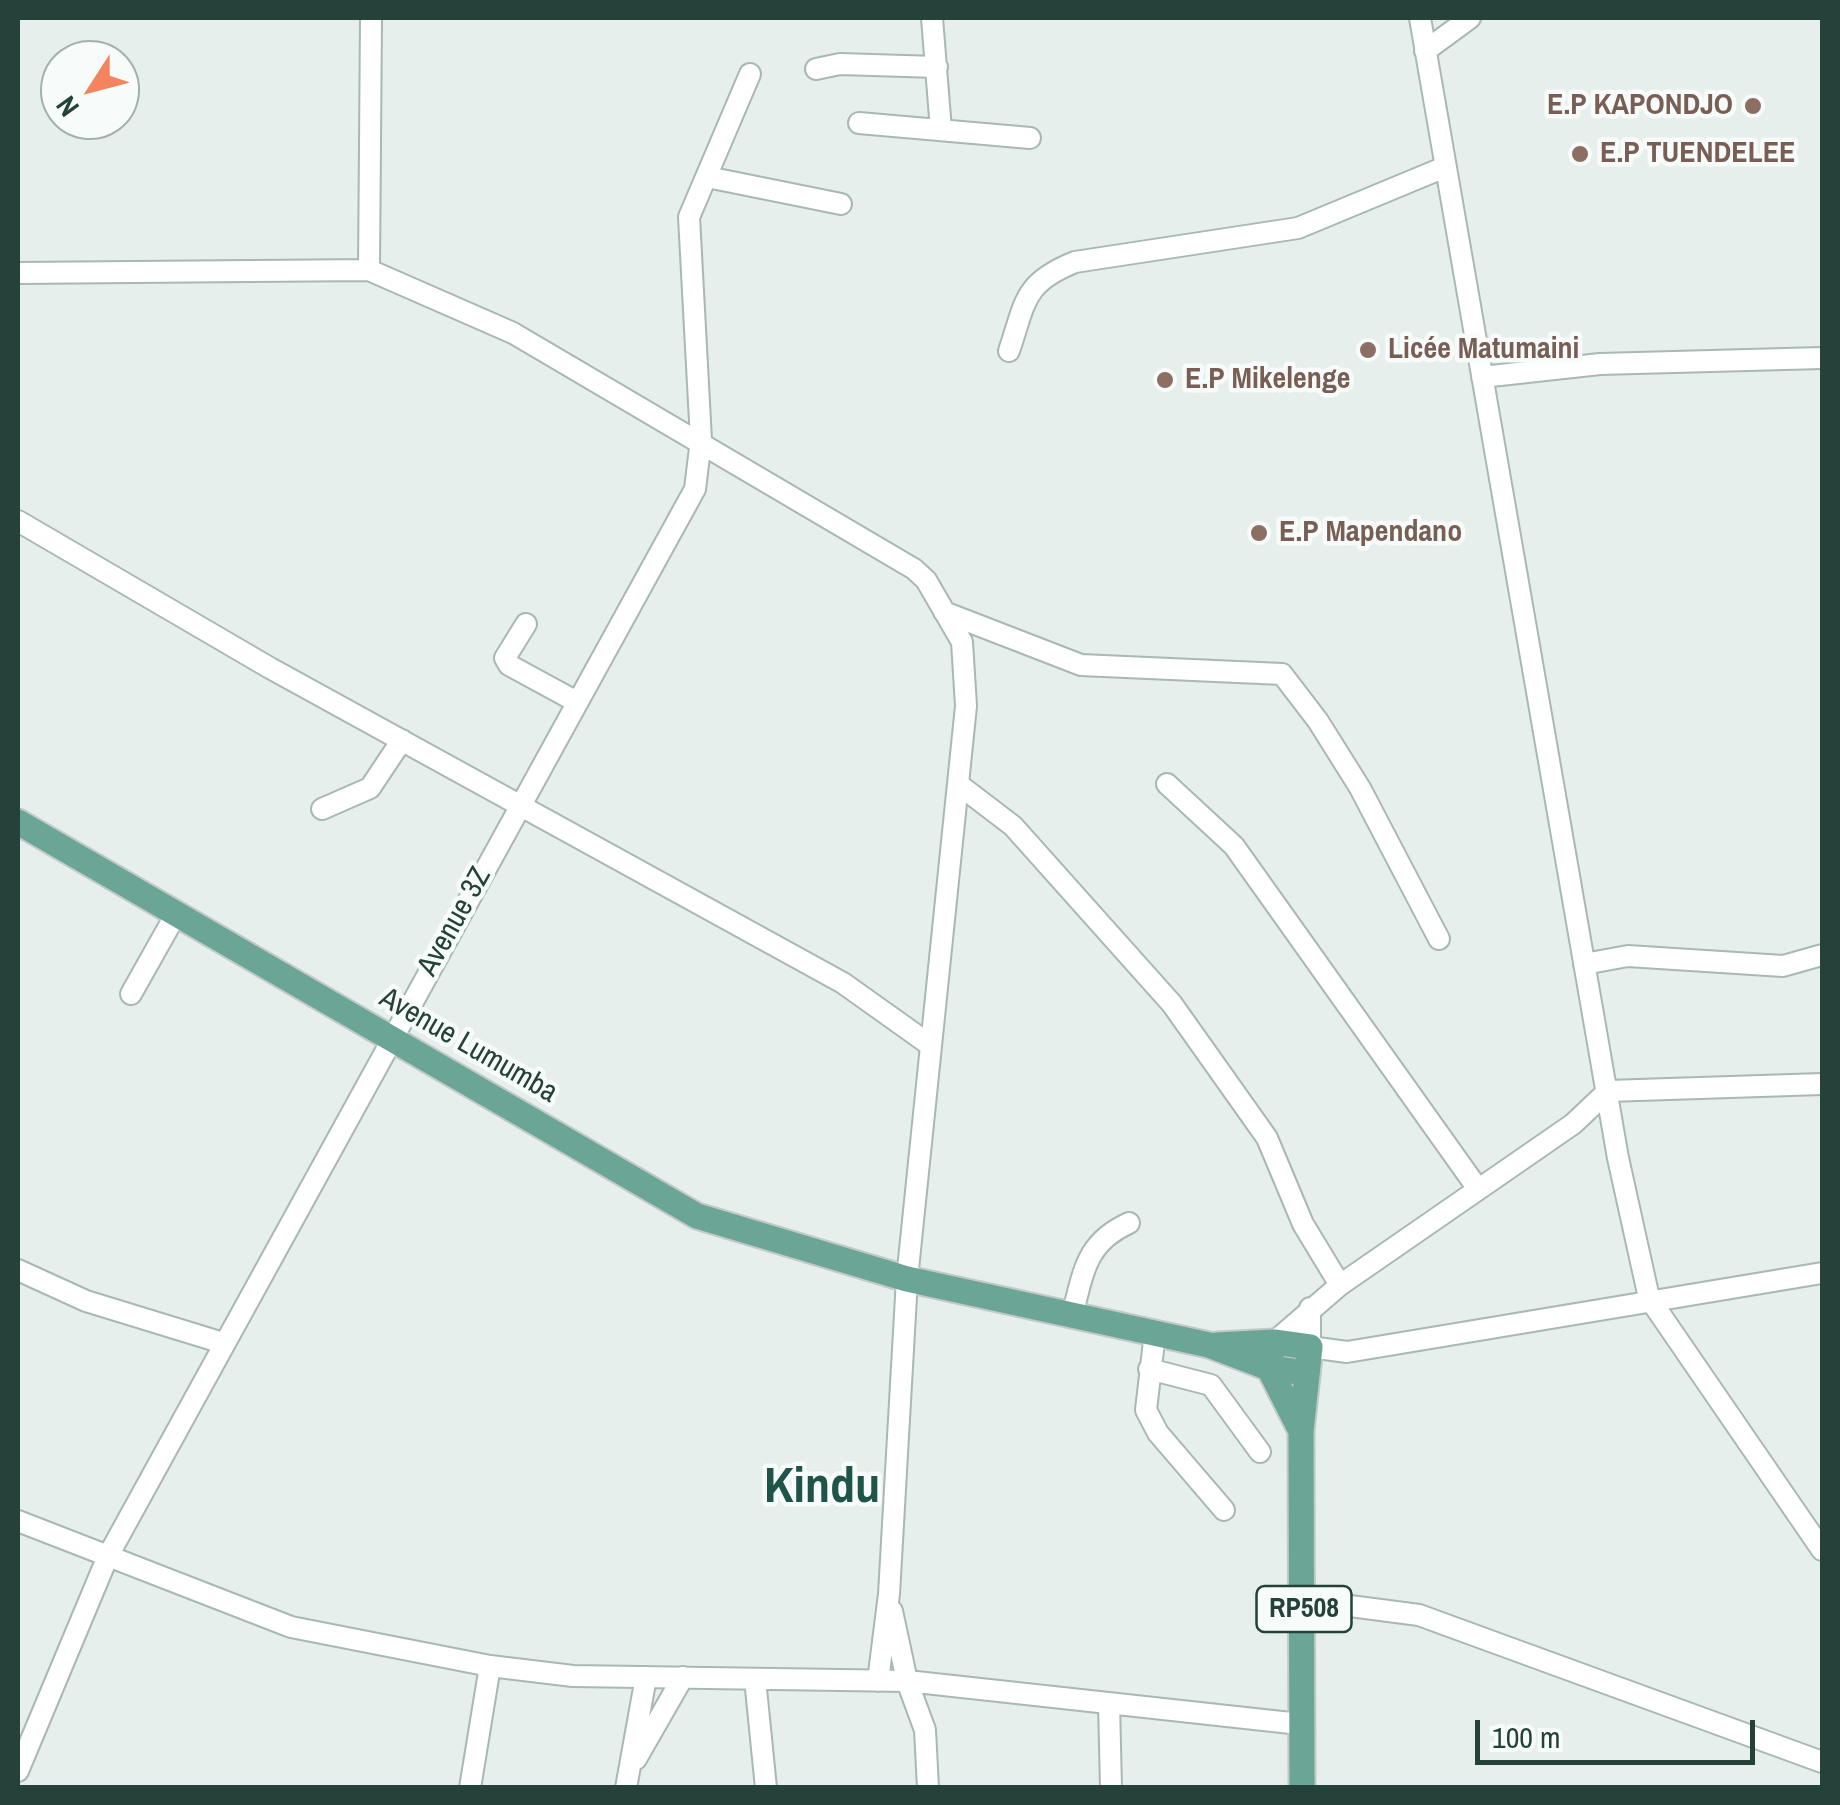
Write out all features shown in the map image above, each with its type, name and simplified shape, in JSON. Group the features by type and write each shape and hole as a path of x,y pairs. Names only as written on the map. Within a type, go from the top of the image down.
{"main road":[{"name":"Avenue Lumumba","path":"18,822 697,1216 907,1279 1209,1345"},
{"path":"1269,1368 1274,1342"},
{"path":"1209,1345 1274,1342 1309,1360"},
{"path":"1209,1345 1269,1368 1309,1360"},
{"name":"RP508","path":"1302,1788 1301,1432 1309,1360"},
{"name":"RP508","path":"1269,1368 1301,1432"}],"street":[{"path":"369,270 371,18"},
{"path":"933,18 941,130"},
{"path":"1420,18 1584,964 1649,1298 1822,1550"},
{"path":"1426,51 1470,18"},
{"path":"816,69 840,64 937,67"},
{"name":"Avenue 3Z","path":"18,1772 23,1740 108,1556 694,489 701,440 688,226 750,74"},
{"path":"858,123 1030,138"},
{"path":"1009,351 1030,292 1044,274 1075,262 1298,228 1446,167"},
{"path":"707,177 841,204"},
{"path":"18,273 369,270 514,333 701,440 926,580 962,642 966,706 907,1279 889,1594 878,1681"},
{"path":"1482,377 1600,364 1822,358"},
{"path":"18,521 402,740 853,988 930,1046"},
{"path":"944,612 1081,665 1282,674 1318,721 1360,788 1439,939"},
{"path":"526,624 505,658 509,665 577,702"},
{"path":"322,809 370,788 402,740"},
{"path":"958,784 1013,826 1172,1004 1267,1138 1303,1224 1340,1285"},
{"path":"1167,784 1234,846 1478,1189"},
{"path":"131,994 176,914"},
{"path":"1584,964 1628,956 1782,966 1822,955"},
{"path":"1274,1342 1340,1285 1573,1124 1608,1091 1822,1084"},
{"path":"1072,1315 1090,1255 1106,1233 1129,1222"},
{"path":"18,1270 86,1301 223,1344"},
{"path":"1310,1308 1309,1360 1649,1298 1822,1273"},
{"path":"1155,1333 1146,1410 1158,1433 1224,1510"},
{"path":"1148,1368 1211,1384 1260,1452"},
{"path":"18,1521 291,1627 490,1666 573,1676 907,1681 1300,1724"},
{"path":"889,1594 907,1681 924,1730 928,1788"},
{"path":"1304,1600 1419,1615 1822,1762"},
{"path":"470,1788 490,1666"},
{"path":"627,1780 646,1677"},
{"path":"627,1780 684,1677"},
{"path":"754,1679 766,1788"},
{"path":"1109,1703 1111,1788"}],"place":[{"name":"E.P KAPONDJO","path":"1753,106"},
{"name":"E.P TUENDELEE","path":"1580,154"},
{"name":"Licée Matumaini","path":"1368,350"},
{"name":"E.P Mikelenge","path":"1165,380"},
{"name":"E.P Mapendano","path":"1259,533"}],"district":[{"name":"Kindu","path":"822,1489"}]}
